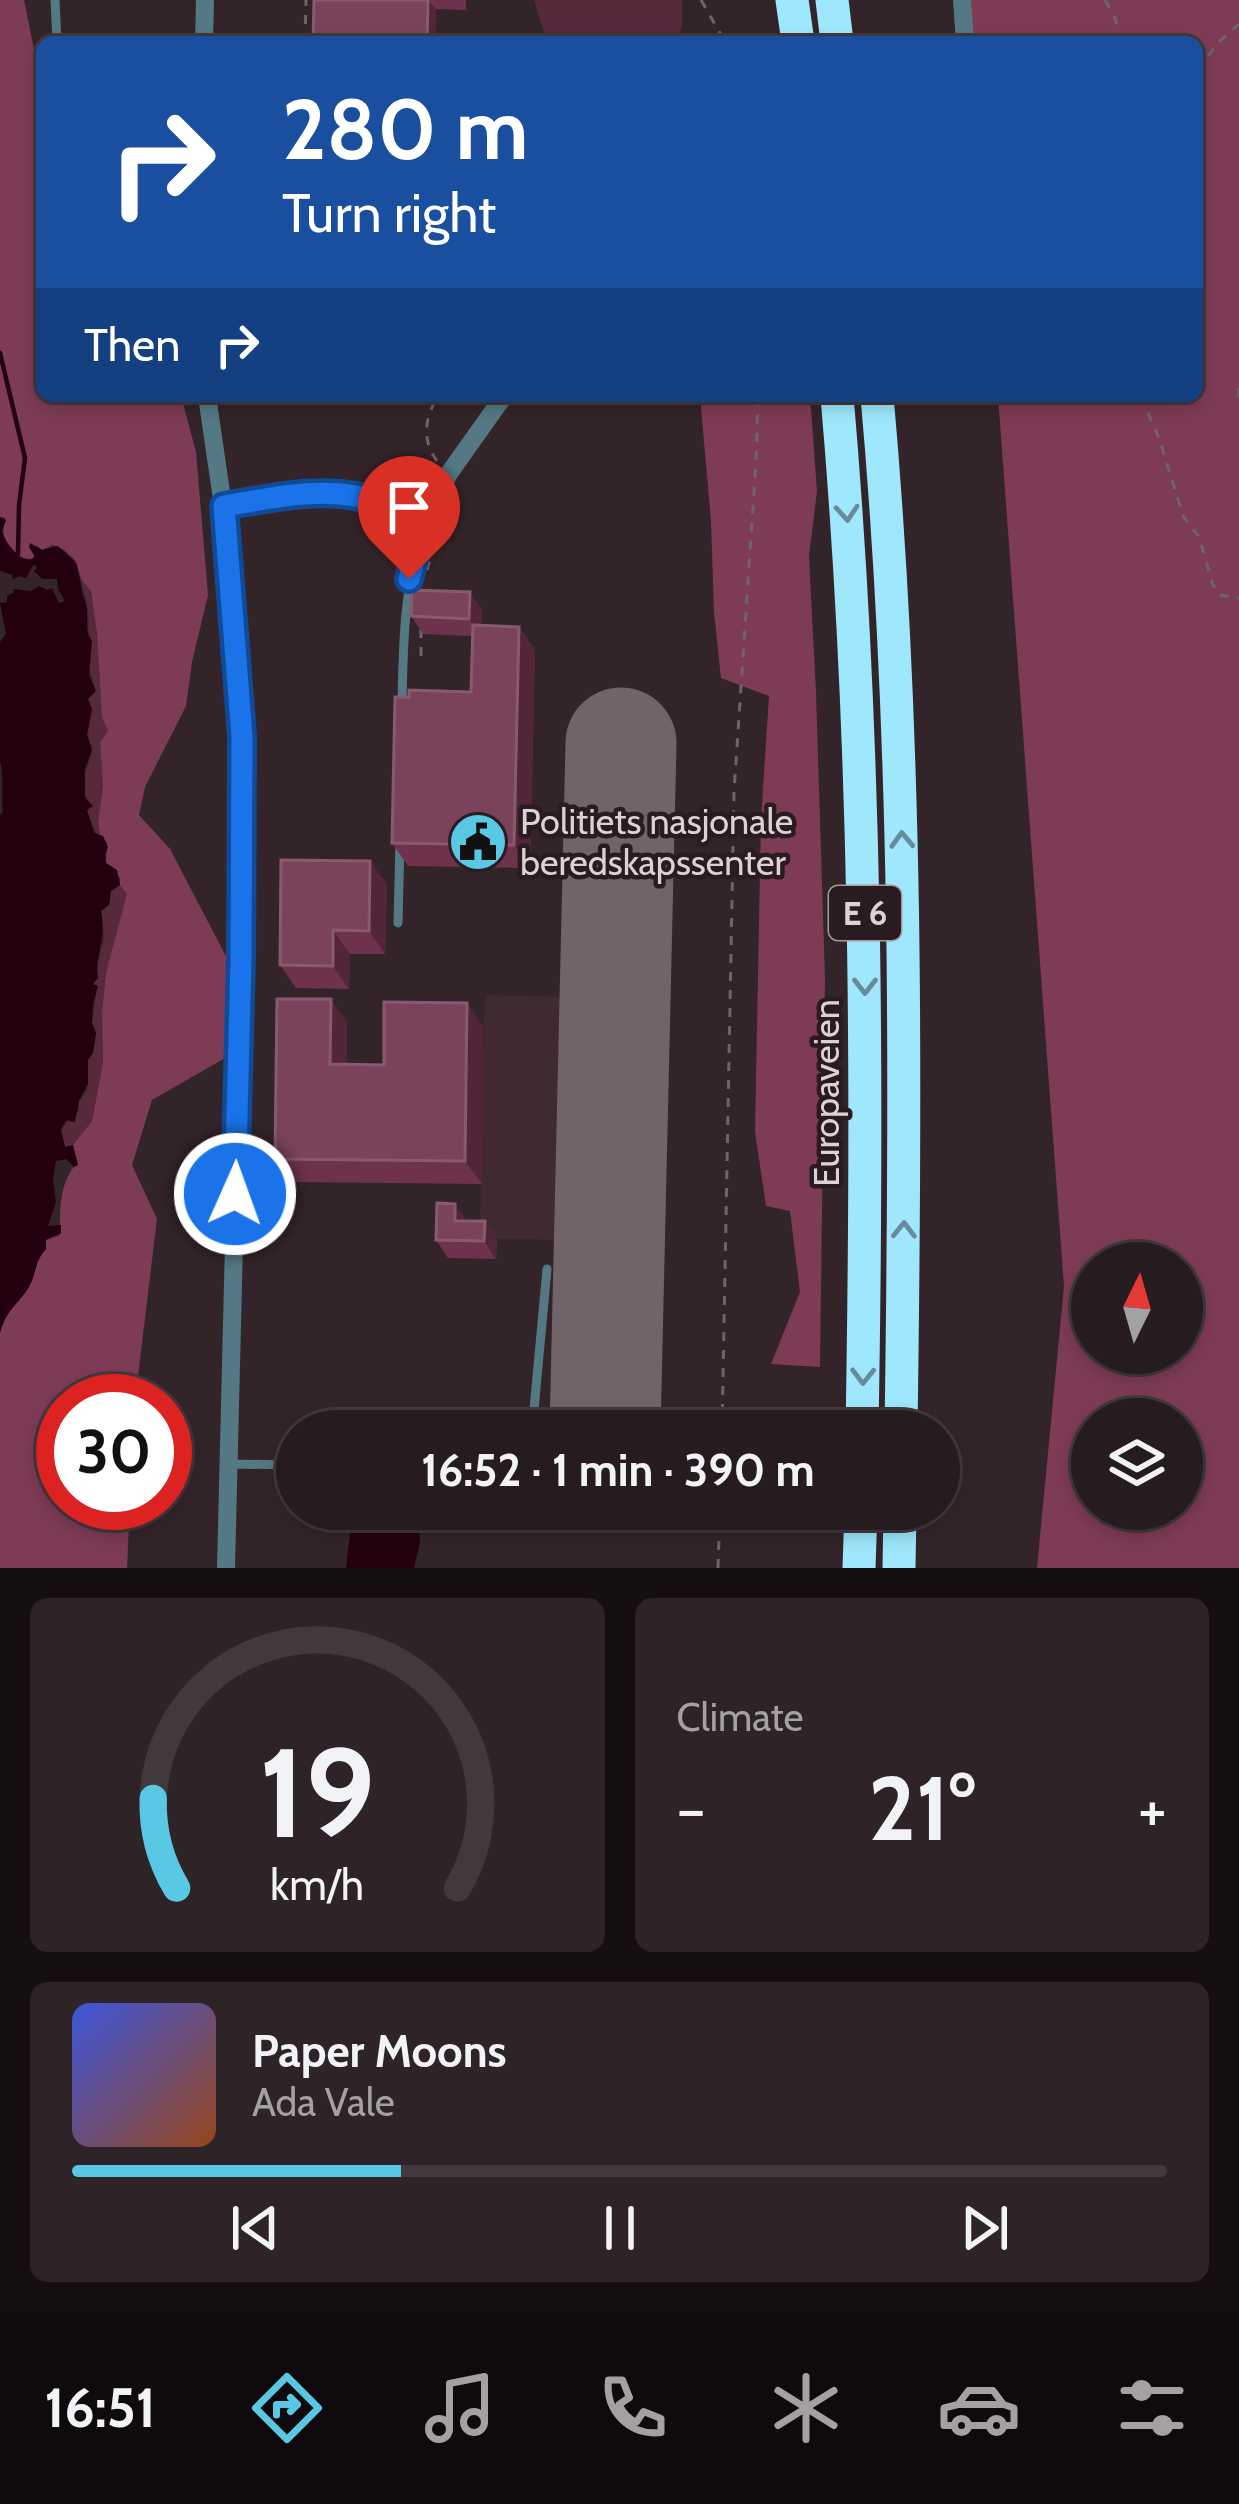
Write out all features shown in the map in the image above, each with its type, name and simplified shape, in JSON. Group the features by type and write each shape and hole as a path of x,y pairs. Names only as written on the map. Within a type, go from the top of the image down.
{"highway":[{"path":"792,0 797,36"},
{"path":"832,0 837,36"},
{"name":"Europaveien","path":"837,402 857,683 863,852 862,1410"},
{"name":"E 6","path":"878,402 895,643 903,870 901,1410"},
{"path":"859,1568 860,1530"},
{"path":"899,1568 900,1530"}],"street":[{"path":"204,36 206,0"},
{"path":"962,0 965,36"},
{"path":"208,402 224,506 243,798 226,1568"},
{"path":"224,506 334,493 380,503 424,520 450,472 500,402"}],"lane":[{"path":"56,0 57,36"},
{"path":"401,714 405,604 424,520"},
{"path":"398,923 400,830"},
{"path":"534,1410 547,1268"},
{"path":"229,1464 276,1465"}],"path":[{"path":"304,36 306,0"},
{"path":"701,0 722,36"},
{"path":"1105,0 1121,36"},
{"path":"1203,63 1239,24"},
{"path":"1239,388 1239,397"},
{"path":"722,1410 734,792 758,402"},
{"path":"1143,402 1183,516 1199,537 1213,585 1219,595 1239,598"},
{"path":"718,1568 719,1530"}],"shaded area":[{"path":"0,0 24,0 36,59 36,402 183,402 196,452 208,595 186,706 145,787 139,815 170,849 229,962 225,1058 152,1100 132,1165 157,1219 138,1374 36,1374 36,1530 129,1530 127,1568 0,1568 0,1333 19,1289 46,1249 46,1240 60,1235 64,1187 78,1162 73,1145 92,1121 103,1062 106,973 127,894 106,863 107,843 98,822 103,786 100,742 108,731 102,717 91,592 75,560 63,549 53,545 42,550 36,545 33,559 21,558 6,540 5,518 0,517"},
{"path":"534,0 682,0 679,36 545,36"},
{"path":"968,0 1239,0 1239,1568 1037,1568 1064,1286 998,402 1203,402 1203,36 971,36"},
{"path":"701,402 810,402 817,491 809,556 825,978 820,1367 771,1364 800,1292 790,1211 766,1206 755,1132 761,820 769,696 721,678"},
{"path":"0,517 6,520 2,531 6,541 20,556 35,557 30,543 42,550 58,546 77,564 92,641 89,675 96,691 88,699 92,709 87,735 92,750 85,769 85,798 93,806 87,810 94,833 103,836 108,847 106,863 117,870 120,885 111,891 109,905 101,911 98,978 93,984 98,986 92,1023 96,1033 88,1060 88,1084 75,1122 67,1120 61,1130 65,1147 73,1145 78,1165 66,1159 56,1161 56,1202 48,1226 61,1225 61,1233 46,1240 32,1282 0,1333 0,642 6,634 0,603 7,602 13,589 31,591 39,586 52,588 59,603 65,601 57,579 42,579 34,564 26,578 13,580 0,571"},
{"path":"81,579 94,609 108,731 100,742 100,835 87,811 93,806 83,783 92,748 88,699 93,682 88,662 92,641"},
{"path":"120,885 127,894 127,905 106,973 103,1062 92,1121 73,1145 65,1147 61,1130 65,1122 73,1122 87,1091 88,1060 96,1033 93,984 104,937 101,910"},
{"path":"487,995 569,997 563,1240 480,1238"},
{"path":"351,1530 419,1530 414,1568 346,1568"}],"building":[{"path":"314,0 428,0 427,36 313,36"},
{"path":"412,590 470,592 469,619 411,616"},
{"path":"473,625 519,627 514,845 392,843 395,697 409,697 409,690 471,692"},
{"path":"281,860 370,861 369,931 333,930 333,966 280,965"},
{"path":"277,999 331,999 330,1064 384,1065 384,1002 467,1003 465,1161 275,1159"},
{"path":"437,1203 455,1204 455,1221 485,1221 484,1241 436,1240"}],"waterway":[{"path":"0,353 25,458 18,554"}],"runway":[{"path":"605,1410 621,743"}],"place":[{"name":"Politiets nasjonale beredskapssenter","path":"478,842"}],"route":[{"path":"235,1194 243,798 224,506 334,493 357,496 424,520 409,579"}]}
